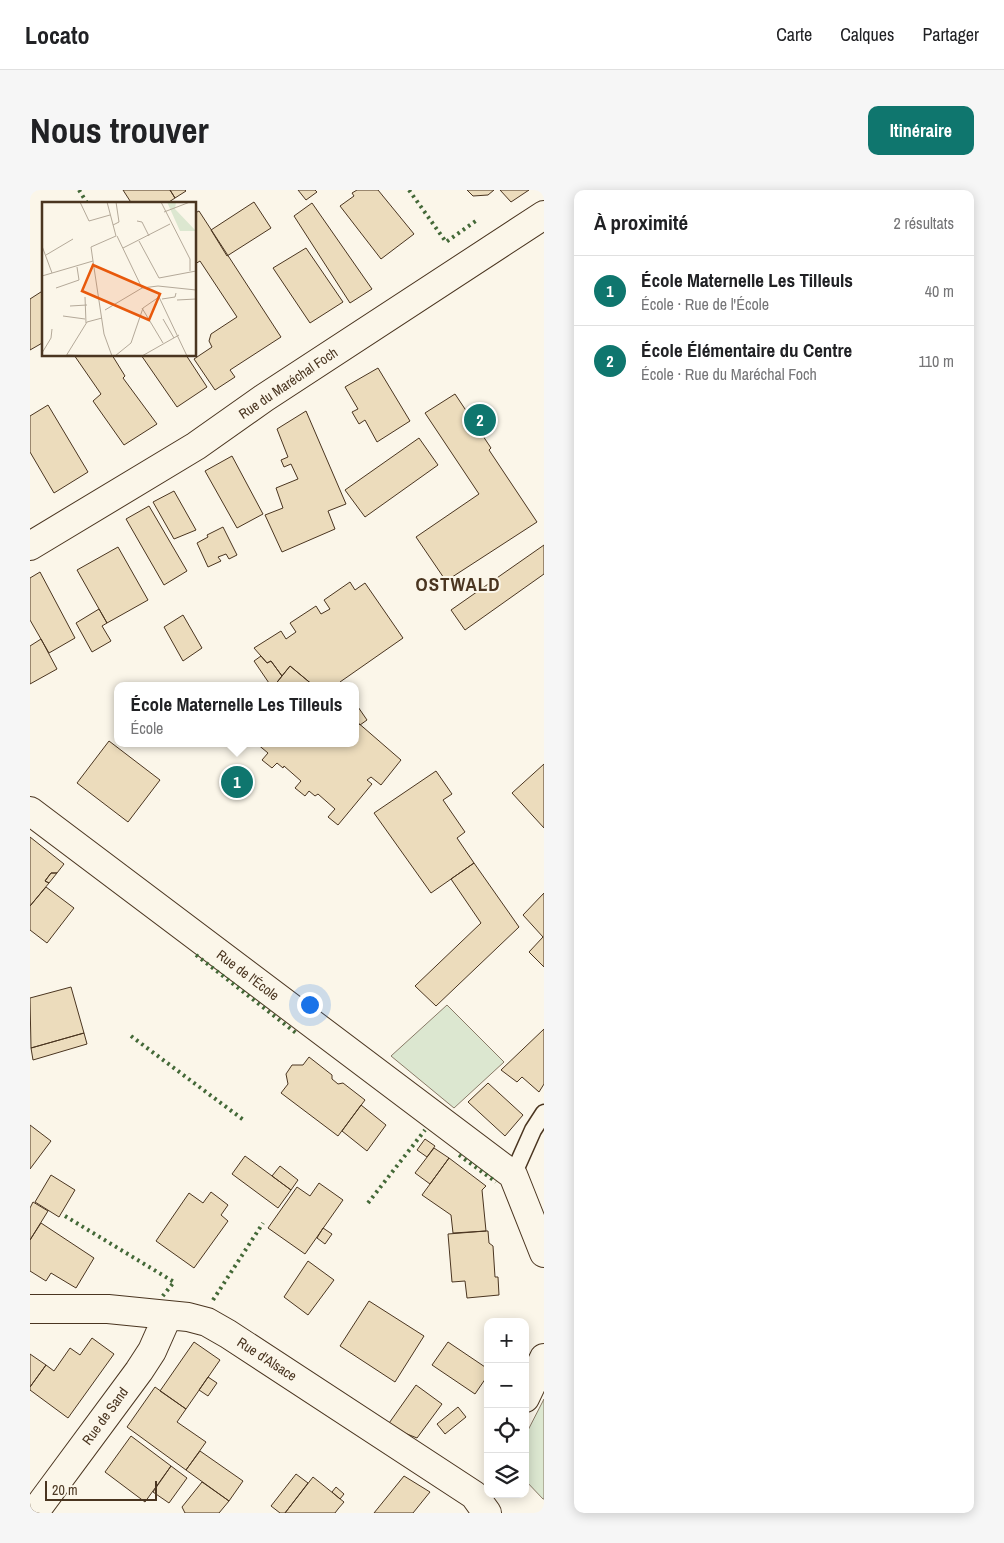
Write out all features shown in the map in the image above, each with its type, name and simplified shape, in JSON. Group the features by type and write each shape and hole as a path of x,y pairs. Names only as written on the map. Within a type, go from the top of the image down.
{"street":[{"name":"Rue du Maréchal Foch","path":"30,546 196,446 264,398 544,215"},
{"name":"Rue de l'École","path":"30,811 513,1175"},
{"path":"513,1175 544,1253"},
{"name":"Rue d'Alsace","path":"30,1309 108,1309 188,1317 207,1322 483,1495"},
{"name":"Rue de Sand","path":"34,1513 139,1371 152,1351 168,1315"},
{"path":"529,1390 544,1358"}],"lane":[{"path":"513,1175 533,1130 544,1113"}],"green space":[{"path":"447,1005 504,1062 454,1108 391,1056"},
{"path":"544,1399 544,1499 529,1484 529,1428"}],"building":[{"path":"123,190 170,190 175,198 169,202 131,202"},
{"path":"170,190 185,190 186,191 175,198"},
{"path":"298,190 315,190 317,192 306,200"},
{"path":"357,190 378,190 414,234 381,259 340,206 354,196 352,193"},
{"path":"467,190 494,190 488,195 473,196"},
{"path":"500,190 529,190 511,202"},
{"path":"254,202 271,228 227,256 211,230"},
{"path":"312,203 372,289 350,303 294,216"},
{"path":"199,211 281,337 230,370 235,377 215,390 194,359 212,347 209,341 211,334 237,317 200,261 196,263 196,212"},
{"path":"306,248 343,302 310,323 273,268"},
{"path":"42,291 42,343 30,350 30,299"},
{"path":"75,356 113,356 125,376 123,378 157,424 124,445 93,401 101,394"},
{"path":"142,356 187,356 207,387 177,407"},
{"path":"378,368 410,421 377,442 365,420 359,424 352,412 358,409 345,387"},
{"path":"455,394 491,448 489,450 537,522 446,581 416,537 479,494 425,413"},
{"path":"48,405 88,472 54,493 30,452 30,416"},
{"path":"306,411 346,504 328,511 335,529 282,552 265,515 283,508 276,488 298,479 291,464 284,467 281,460 288,457 277,429"},
{"path":"419,438 438,465 365,517 345,490"},
{"path":"232,456 263,514 237,528 205,471"},
{"path":"174,491 196,530 174,539 153,502"},
{"path":"149,506 187,571 164,585 126,519"},
{"path":"223,527 237,555 229,559 226,554 218,557 221,561 208,567 197,543 208,537 207,535"},
{"path":"544,545 544,574 465,630 451,610"},
{"path":"118,547 148,600 107,623 77,570"},
{"path":"40,572 75,638 49,653 30,620 30,578"},
{"path":"350,582 355,590 365,583 403,638 340,682 309,682 290,666 282,676 271,661 267,663 254,648 281,631 286,639 296,632 290,623 316,606 321,614 330,609 324,600"},
{"path":"99,609 107,623 102,626 111,641 92,652 76,623"},
{"path":"183,615 202,648 183,661 164,627"},
{"path":"41,639 57,669 30,684 30,646"},
{"path":"261,656 267,663 271,661 282,676 277,682 268,682 254,661"},
{"path":"290,666 309,682 277,682"},
{"path":"359,708 367,720 359,724"},
{"path":"359,724 401,760 381,785 371,777 367,780 372,784 338,825 328,817 335,809 318,794 315,796 309,791 305,796 295,788 301,781 284,766 283,768 277,763 272,768 262,760 268,753 261,747 359,747"},
{"path":"109,741 114,747 117,747 160,780 128,822 77,783"},
{"path":"544,764 544,828 512,793"},
{"path":"436,771 452,794 443,800 465,832 457,838 474,863 431,893 374,813"},
{"path":"30,837 64,864 57,873 51,873 45,881 49,883 30,906"},
{"path":"474,863 519,927 436,1006 415,986 481,923 451,879"},
{"path":"51,873 57,873 49,883 45,881"},
{"path":"46,887 74,908 47,943 30,930 30,906"},
{"path":"544,893 544,967 529,952 543,937 523,915"},
{"path":"71,987 84,1033 31,1048 30,998"},
{"path":"544,1029 544,1084 539,1092 522,1077 517,1082 501,1070"},
{"path":"84,1033 87,1044 33,1060 31,1048"},
{"path":"309,1057 332,1075 332,1079 338,1084 343,1083 365,1100 338,1136 281,1093 288,1084 286,1074 292,1065 303,1065"},
{"path":"488,1083 523,1115 505,1136 468,1102"},
{"path":"361,1105 386,1125 367,1151 342,1131"},
{"path":"30,1125 51,1141 30,1169"},
{"path":"425,1139 435,1146 427,1157 417,1150"},
{"path":"434,1148 449,1158 430,1184 415,1173"},
{"path":"245,1156 291,1190 278,1208 232,1174"},
{"path":"449,1158 486,1186 482,1190 486,1231 453,1233 451,1215 422,1195"},
{"path":"280,1166 298,1180 291,1190 272,1176"},
{"path":"51,1175 75,1190 59,1217 35,1202"},
{"path":"319,1183 343,1200 305,1254 268,1228 297,1187 310,1196"},
{"path":"211,1192 228,1205 221,1215 228,1221 194,1268 156,1241 189,1193 203,1203"},
{"path":"33,1202 48,1211 30,1240 30,1208"},
{"path":"41,1223 94,1258 76,1288 51,1273 46,1281 30,1271 30,1240"},
{"path":"323,1228 332,1234 325,1244 317,1238"},
{"path":"488,1231 489,1243 493,1246 495,1277 498,1277 499,1295 467,1298 465,1281 452,1282 448,1234"},
{"path":"308,1261 334,1280 308,1315 284,1297"},
{"path":"369,1301 424,1336 395,1382 340,1346"},
{"path":"92,1338 114,1354 68,1418 30,1390 30,1387 46,1365 54,1371 70,1348 80,1355"},
{"path":"194,1342 220,1360 186,1409 160,1391"},
{"path":"448,1342 484,1366 484,1381 475,1394 432,1365"},
{"path":"30,1354 46,1365 30,1387"},
{"path":"208,1377 217,1383 208,1396 199,1390"},
{"path":"416,1385 442,1404 417,1438 387,1426"},
{"path":"155,1387 186,1409 177,1422 206,1442 186,1470 127,1427"},
{"path":"458,1407 466,1417 445,1434 437,1424"},
{"path":"131,1436 171,1466 145,1502 105,1472"},
{"path":"200,1451 243,1481 229,1501 186,1470"},
{"path":"171,1466 187,1478 169,1503 153,1492"},
{"path":"296,1474 308,1483 285,1513 280,1513 271,1506"},
{"path":"404,1476 430,1492 413,1513 374,1513"},
{"path":"313,1477 344,1502 335,1513 285,1513"},
{"path":"202,1482 229,1501 219,1513 185,1513 182,1507"},
{"path":"336,1487 344,1494 340,1499 332,1492"}],"hedge":[{"path":"79,190 86,202"},
{"path":"409,190 446,242 477,220"},
{"path":"196,955 296,1033"},
{"path":"131,1036 245,1121"},
{"path":"368,1203 425,1130"},
{"path":"459,1155 496,1182"},
{"path":"65,1216 174,1282 162,1297"},
{"path":"213,1300 263,1223"}],"place":[{"name":"École Élémentaire du Centre","path":"480,420"},
{"name":"École Maternelle Les Tilleuls","path":"237,782"}],"district":[{"name":"OSTWALD","path":"458,584"}]}
